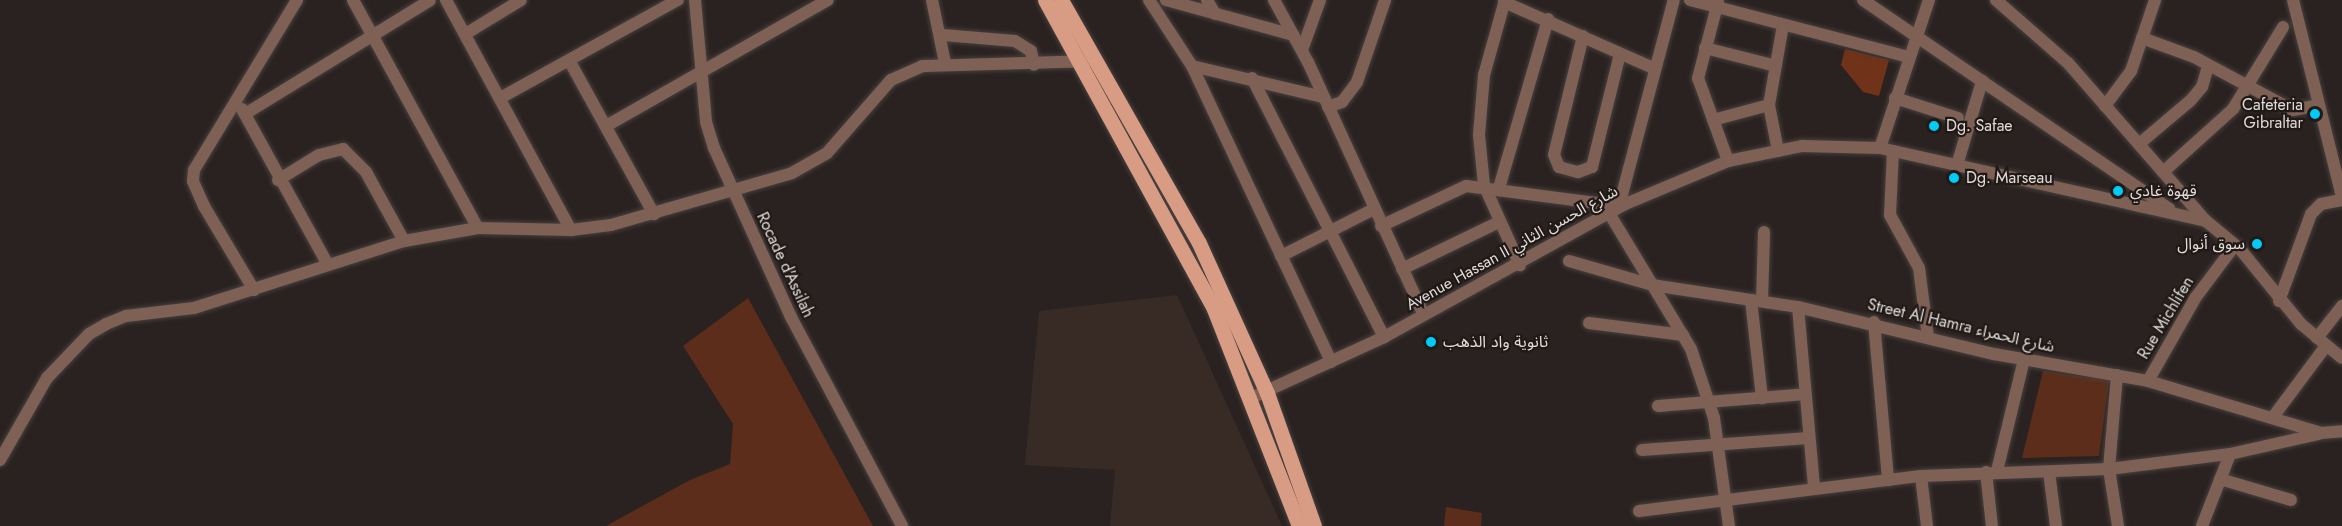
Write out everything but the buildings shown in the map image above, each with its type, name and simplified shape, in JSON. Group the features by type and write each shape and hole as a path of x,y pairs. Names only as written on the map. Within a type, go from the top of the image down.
{"main road":[{"path":"1045,0 1191,263 1251,398 1299,526"},
{"path":"1062,0 1199,243 1267,393 1314,526"}],"street":[{"path":"254,290 193,181 198,159 297,0"},
{"path":"353,0 478,228"},
{"path":"244,114 430,0"},
{"path":"446,0 502,97 571,230"},
{"path":"467,33 521,0"},
{"path":"502,97 570,62 678,0"},
{"name":"Rocade d'Assilah","path":"694,0 706,122 732,191 791,317 902,526"},
{"path":"606,126 701,70 828,0"},
{"path":"932,0 943,35 945,63"},
{"path":"1149,0 1192,66 1331,362"},
{"path":"1166,0 1293,36"},
{"path":"1208,0 1215,14"},
{"path":"1274,0 1302,50 1381,226 1424,315"},
{"path":"1302,50 1320,0"},
{"path":"1192,66 1252,78 1325,102 1342,102 1357,82 1385,0"},
{"path":"1674,0 1616,208 1652,285 1683,334 1710,401 1728,503 1729,526"},
{"path":"1690,0 1718,4 1783,25 1909,57"},
{"path":"1863,0 2176,214"},
{"path":"1928,337 1919,268 1890,215 1886,149 1895,98 1929,0"},
{"path":"1997,0 2068,63 2206,220"},
{"path":"2105,106 2131,71 2155,0"},
{"path":"2279,301 2311,214 2321,204 2341,202 2293,0"},
{"path":"1520,265 1484,185 1479,135 1484,75 1504,1 1655,69"},
{"path":"1718,4 1698,78 1728,161"},
{"path":"1499,188 1548,19"},
{"path":"1778,151 1769,105 1783,25"},
{"path":"2163,172 2233,109 2283,27"},
{"path":"943,35 1015,40 1031,51 1034,65"},
{"path":"1583,36 1554,155 1559,167 1578,172 1592,167 1620,54"},
{"path":"2142,38 2208,66 2293,110 2319,105"},
{"path":"1705,48 1776,66"},
{"path":"0,460 47,378 89,334 126,316 194,308 404,241 478,228 571,230 654,214 732,191 809,166 827,153 891,80 907,70 945,63 1034,65 1097,60"},
{"path":"570,62 654,214"},
{"path":"2139,144 2192,100 2202,87 2208,66"},
{"path":"1252,78 1384,337"},
{"path":"1956,165 1982,81"},
{"path":"235,97 278,180 328,265"},
{"path":"1895,98 1958,118"},
{"path":"1713,120 1769,105"},
{"name":"Avenue Hassan II شارع الحسن الثاني","path":"1251,398 1267,393 1384,337 1520,265 1616,208 1728,161 1778,151 1836,145 1886,149 2206,220 2235,245 2279,301 2321,342 2342,358"},
{"path":"278,180 319,155 343,149 366,172 404,241"},
{"path":"1381,226 1454,190 1484,185 1616,208"},
{"path":"1281,256 1374,209"},
{"path":"1402,269 1499,222"},
{"path":"1761,398 1757,301 1764,232"},
{"name":"Rue Michlifen","path":"2148,381 2196,297 2235,245"},
{"name":"Street Al Hamra شارع الحمراء","path":"1569,261 1652,285 1797,307 1874,322 2024,359 2148,381 2321,433 2342,431"},
{"path":"2273,417 2342,306"},
{"path":"1797,307 1814,488"},
{"path":"1874,322 1888,480"},
{"path":"1588,323 1683,334"},
{"path":"1992,526 1991,472 2024,359"},
{"path":"2117,375 2109,469 2118,526"},
{"path":"1658,406 1806,394"},
{"path":"1639,511 1728,503 1814,488 1921,476 2109,469 2230,454 2321,433"},
{"path":"1642,450 1809,438"},
{"path":"2202,526 2230,454"},
{"path":"2049,472 2056,526"},
{"path":"1921,476 1927,526"},
{"path":"2220,479 2291,500"}],"shaded area":[{"path":"1177,295 1282,526 1110,526 1115,470 1025,465 1039,311"},
{"path":"748,298 873,526 606,526 690,480 730,464 733,424 683,346"},
{"path":"2043,371 2109,380 2099,456 2022,458"},
{"path":"1446,507 1482,513 1481,526 1444,526"}],"place":[{"name":"Cafeteria Gibraltar","path":"2315,114"},
{"name":"Dg. Safae","path":"1934,126"},
{"name":"Dg. Marseau","path":"1954,178"},
{"name":"قهوة غادي","path":"2118,191"},
{"name":"سوق أنوال","path":"2257,244"},
{"name":"ثانوية واد الذهب","path":"1431,342"}]}
